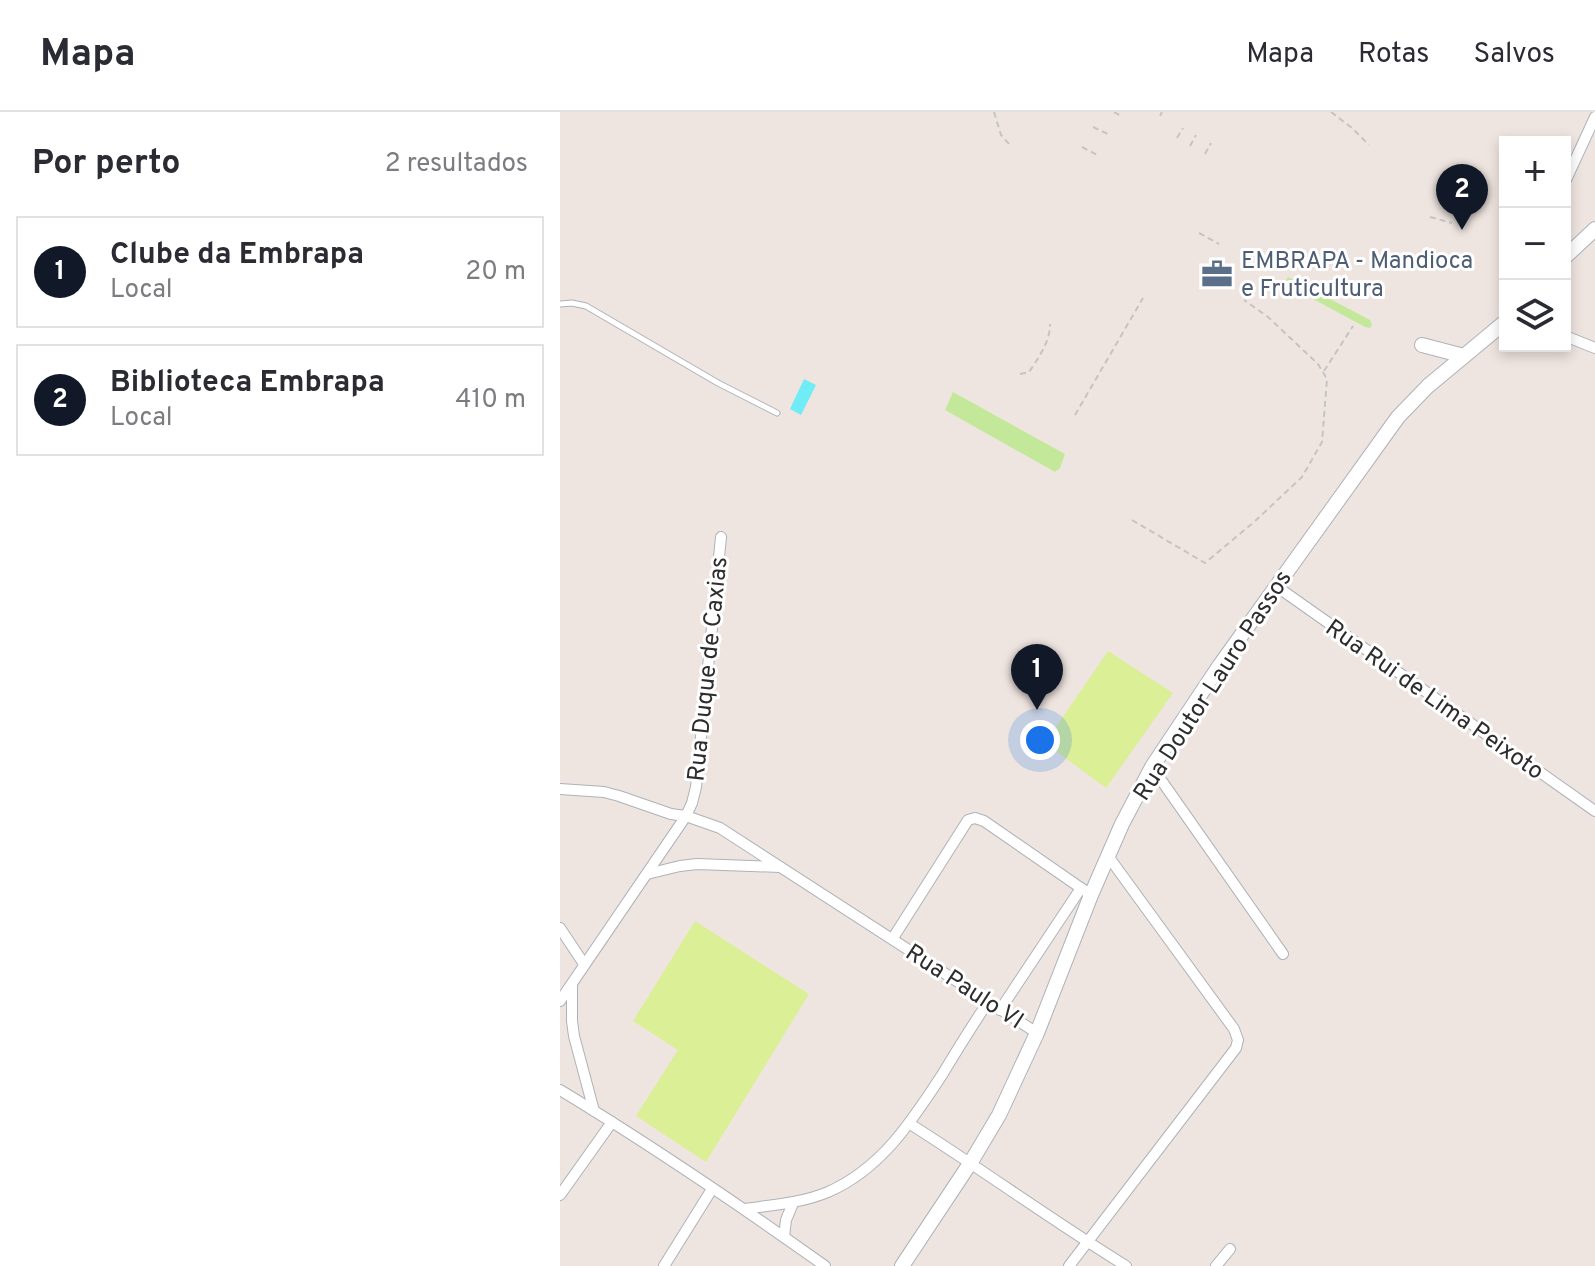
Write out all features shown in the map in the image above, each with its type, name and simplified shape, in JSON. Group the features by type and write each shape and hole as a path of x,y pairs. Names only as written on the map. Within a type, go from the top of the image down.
{"main road":[{"path":"1571,251 1595,229"},
{"name":"Rua Doutor Lauro Passos","path":"902,1266 999,1115 1037,1033 1086,892 1108,856 1152,767 1276,586 1398,417 1413,400 1499,327"},
{"path":"1422,345 1464,356"}],"street":[{"path":"1571,169 1595,117"},
{"path":"1571,338 1595,348"},
{"name":"Rua Duque de Caxias","path":"560,1001 692,803 721,537"},
{"name":"Rua Rui de Lima Peixoto","path":"1276,586 1595,811"},
{"path":"1152,767 1283,954"},
{"name":"Rua Paulo VI","path":"560,789 604,792 720,828 1037,1033"},
{"name":"Rua Paulo VI","path":"893,938 968,820 975,818 984,821 1086,892"},
{"path":"1069,1266 1236,1048 1238,1040 1234,1029 1108,856"},
{"path":"647,874 697,864 782,867"},
{"path":"1000,1010 1086,892"},
{"path":"560,928 584,964"},
{"path":"572,982 574,1036 594,1111"},
{"path":"744,1209 793,1203 826,1193 865,1171 910,1124 988,1002"},
{"path":"560,1090 744,1209 825,1266"},
{"path":"560,1195 612,1122"},
{"path":"910,1124 1126,1266"},
{"path":"664,1266 712,1189"},
{"path":"784,1237 786,1220 793,1203"},
{"path":"1216,1266 1230,1249"}],"lane":[{"path":"560,304 586,306 718,383 777,413"}],"path":[{"path":"994,112 1001,135 1010,145"},
{"path":"1114,112 1121,116"},
{"path":"1331,112 1369,145"},
{"path":"1093,127 1110,135"},
{"path":"1177,138 1183,128"},
{"path":"1190,146 1196,135"},
{"path":"1205,154 1211,143"},
{"path":"1082,147 1099,156"},
{"path":"1430,217 1452,223"},
{"path":"1199,233 1219,244"},
{"path":"1075,415 1143,298"},
{"path":"1132,520 1205,563 1302,477 1322,442 1327,379 1318,364 1268,317 1244,300"},
{"path":"1020,374 1029,372 1038,359 1050,335 1050,324"},
{"path":"1323,372 1353,326"}],"green space":[{"path":"1288,277 1370,320 1372,325 1365,327 1287,285"},
{"path":"953,392 1065,454 1060,468 1055,472 945,410"},
{"path":"1108,651 1173,693 1106,788 1045,743"},
{"path":"695,921 809,994 706,1162 636,1116 678,1050 633,1021"}],"water":[{"path":"804,379 816,385 801,415 790,409"}],"place":[{"name":"Biblioteca Embrapa","path":"1462,230"},
{"name":"EMBRAPA - Mandioca e Fruticultura","path":"1217,274"},
{"name":"Clube da Embrapa","path":"1037,710"}]}
